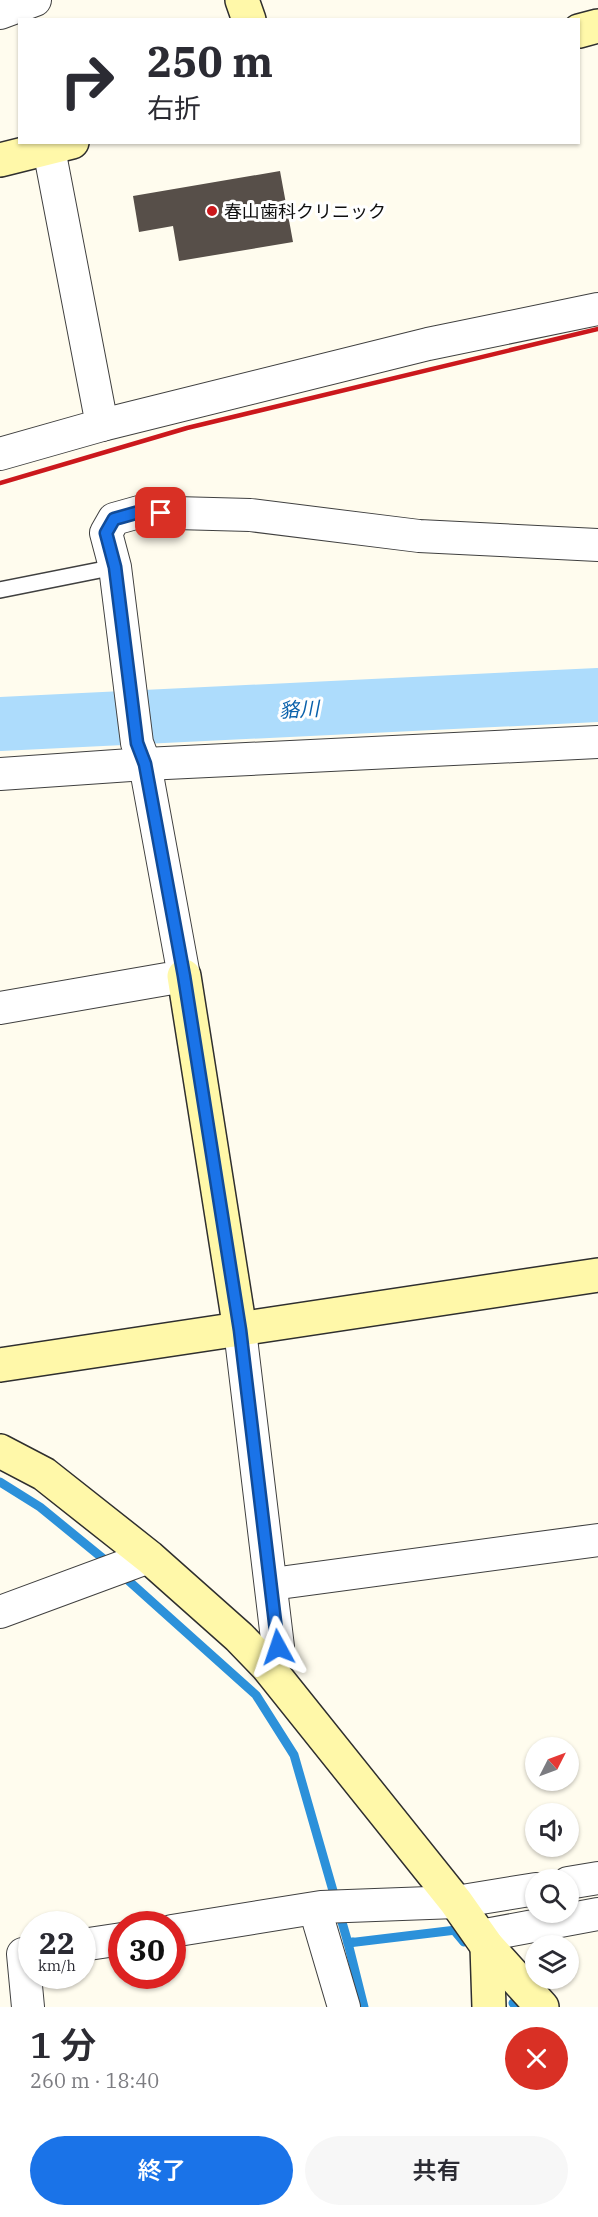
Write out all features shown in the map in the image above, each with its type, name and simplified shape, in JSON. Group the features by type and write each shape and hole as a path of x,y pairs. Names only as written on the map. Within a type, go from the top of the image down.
{"street":[{"path":"0,14 35,0"},
{"path":"242,0 248,18"},
{"path":"580,31 598,26"},
{"path":"0,160 61,146 102,425"},
{"path":"0,454 102,425 428,344 598,309"},
{"path":"267,1666 278,1647 240,1330 184,976 130,692 115,567 106,533 114,519 139,512 250,515 419,536 598,545"},
{"path":"0,774 141,753 598,742"},
{"path":"0,1008 184,976"},
{"path":"0,1365 598,1275"},
{"path":"0,1451 44,1474 125,1566 239,1637 267,1666 456,1902 483,1941 542,2007"},
{"path":"272,1584 598,1540"},
{"path":"0,1612 125,1566"},
{"path":"579,1881 598,1878"},
{"path":"186,1929 318,1908 456,1902 525,1891"},
{"path":"318,1908 344,2007"},
{"path":"483,1941 598,1914"},
{"path":"483,1941 489,2007"},
{"path":"25,1989 28,2007"}],"lane":[{"path":"0,590 115,567"}],"building":[{"name":"春山歯科クリニック","path":"280,171 293,242 179,261 173,226 139,232 133,196"}],"waterway":[{"name":"貉川","path":"0,724 598,695"},
{"path":"0,1482 40,1507 111,1565"},
{"path":"121,1574 256,1695 294,1755 348,1943 456,1930"},
{"path":"454,1930 464,1942"},
{"path":"353,1942 348,1943 364,2007"},
{"path":"513,2003 516,2007"}],"railway":[{"path":"0,483 187,428 598,329"}],"place":[{"name":"春山歯科クリニック","path":"212,211"}],"route":[{"path":"161,513 139,512 114,519 106,533 115,567 138,750 145,764 184,976 240,1330 278,1647"}]}
